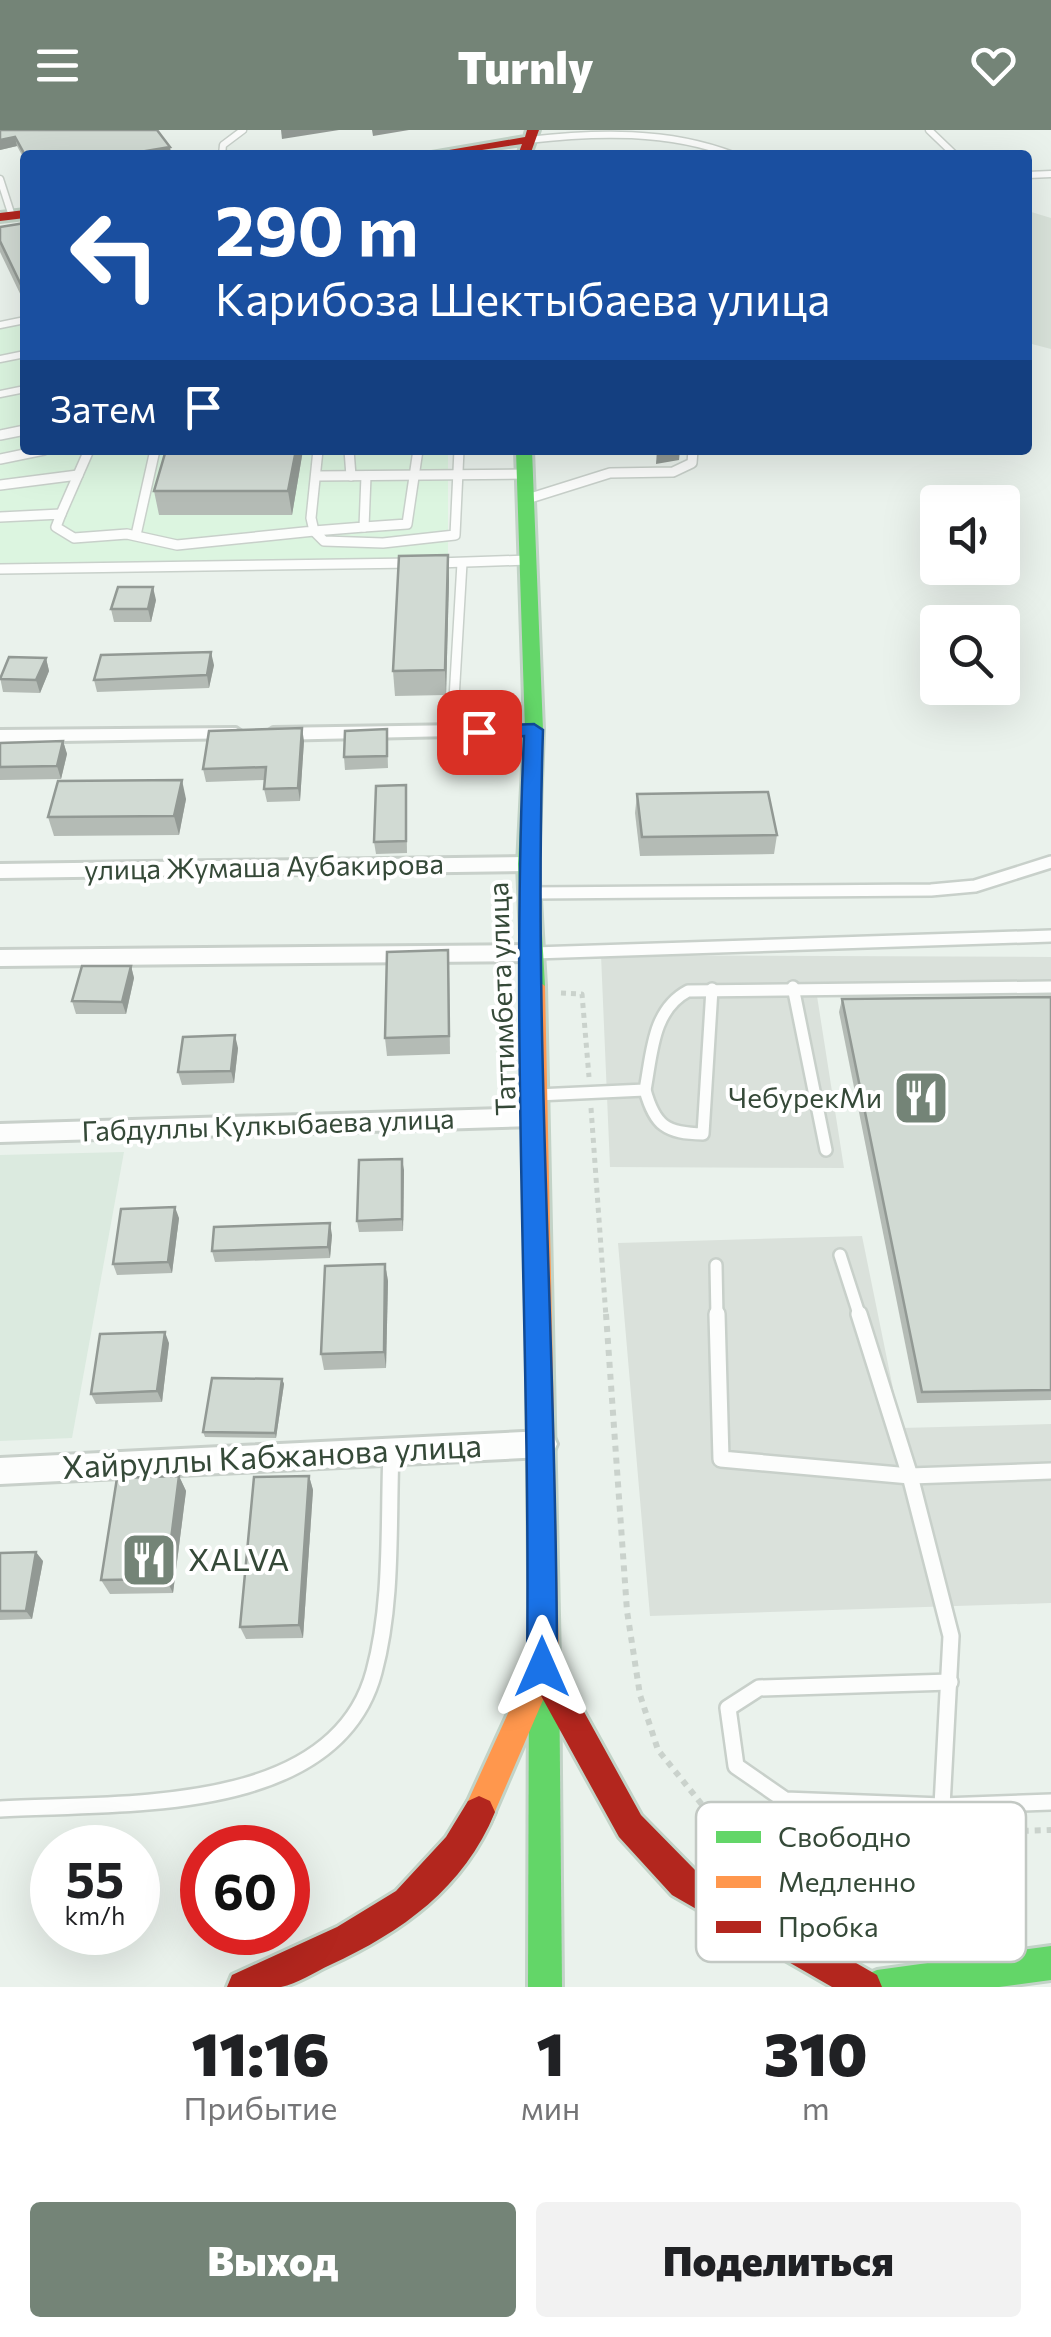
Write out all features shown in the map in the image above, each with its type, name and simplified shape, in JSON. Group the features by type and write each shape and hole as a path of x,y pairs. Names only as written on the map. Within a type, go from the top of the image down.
{"main road":[{"path":"465,150 528,142"},
{"name":"Таттимбета улица","path":"524,455 534,730 528,864 534,952 543,1444 545,1987"},
{"path":"244,1987 402,1908 436,1882 474,1820 542,1667"},
{"path":"542,1667 630,1826 684,1883 696,1890"},
{"path":"821,1962 865,1987"},
{"path":"877,1987 1051,1964"}],"street":[{"path":"0,736 534,730"},
{"name":"улица Жумаша Аубакирова","path":"0,871 528,864"},
{"path":"0,958 534,952"},
{"name":"Габдуллы Кулкыбаева улица","path":"0,1132 535,1106"},
{"name":"Хайруллы Кабжанова улица","path":"0,1471 543,1444"}],"lane":[{"path":"222,150 223,145 244,130"},
{"path":"528,142 595,130 695,140 721,150"},
{"path":"648,134 666,130"},
{"path":"929,130 950,150"},
{"path":"0,179 12,216"},
{"path":"0,309 3,324"},
{"path":"87,455 56,527 74,538 136,535 155,544 177,546 405,526 418,455"},
{"path":"136,535 153,455"},
{"path":"318,455 310,518 314,531 324,540 342,545 454,534 459,455"},
{"path":"349,455 351,476"},
{"path":"524,500 610,473 681,470 692,464 693,455"},
{"path":"317,476 526,474"},
{"path":"0,484 78,475"},
{"path":"364,528 366,476"},
{"path":"0,518 61,514"},
{"path":"168,566 177,546"},
{"path":"0,569 528,560"},
{"path":"452,733 462,563"},
{"path":"532,893 930,890 975,886 1051,862"},
{"path":"534,952 1051,936"},
{"path":"793,987 826,1150"},
{"path":"712,988 704,1134 676,1133 652,1116 645,1090 662,1013 678,994 712,988 1051,987"},
{"path":"535,1106 590,1092 645,1090"},
{"path":"840,1254 910,1476 950,1636 942,1802"},
{"path":"716,1265 721,1459 910,1476 1051,1471"},
{"path":"0,1809 237,1790 292,1771 336,1734 366,1695 378,1654 391,1452"},
{"path":"837,1802 785,1800 736,1766 728,1708 759,1688 950,1682"},
{"path":"1026,1803 1051,1802"}],"path":[{"path":"533,990 582,994 603,1228 627,1612 640,1695 658,1750 700,1802"},
{"path":"1026,1831 1051,1830"}],"shaded area":[{"path":"1032,212 1051,218 1051,349 1032,344"},
{"path":"20,324 20,455 448,455 448,562 0,565 0,328"},
{"path":"601,955 1051,957 1051,997 817,996 844,1168 610,1167"},
{"path":"124,1152 72,1438 0,1441 0,1155"},
{"path":"862,1236 901,1428 1051,1424 1051,1603 650,1616 618,1243"}],"building":[{"path":"0,130 157,130 170,147 22,150 15,137 0,140"},
{"path":"20,224 20,283 0,241 0,227"},
{"path":"165,455 295,455 288,491 154,491"},
{"path":"448,555 445,670 393,671 399,556"},
{"path":"118,587 153,587 148,609 111,609"},
{"path":"211,652 207,675 94,680 101,655"},
{"path":"9,657 46,658 36,680 0,679"},
{"path":"302,728 298,788 264,789 266,767 203,769 209,731"},
{"path":"387,729 387,756 344,757 345,731"},
{"path":"63,741 57,766 0,767 0,743"},
{"path":"182,780 174,816 48,817 58,781"},
{"path":"406,785 406,841 374,842 376,786"},
{"path":"768,792 777,835 642,837 637,794"},
{"path":"448,950 449,1036 385,1038 387,952"},
{"path":"82,966 131,966 122,1002 72,1001"},
{"path":"1051,997 1051,1390 922,1392 842,999"},
{"path":"235,1035 231,1071 178,1072 183,1037"},
{"path":"402,1159 402,1219 357,1221 359,1160"},
{"path":"175,1207 168,1262 113,1264 121,1209"},
{"path":"330,1223 328,1247 212,1251 214,1227"},
{"path":"385,1264 384,1352 321,1354 325,1266"},
{"path":"165,1332 157,1391 91,1394 100,1334"},
{"path":"212,1378 282,1379 275,1433 203,1432"},
{"path":"179,1476 166,1579 101,1580 117,1478"},
{"path":"309,1476 299,1625 240,1627 254,1477"},
{"path":"36,1552 26,1611 0,1611 0,1553"}],"traffic: fast":[{"path":"524,455 534,730 528,864 534,986"},
{"path":"544,1663 545,1987"},
{"path":"877,1987 1051,1963"}],"traffic: slow":[{"path":"534,986 544,1663"},
{"path":"479,1812 538,1677"}],"traffic: jam":[{"path":"526,150 533,130"},
{"path":"460,150 528,140"},
{"path":"0,217 20,215"},
{"path":"545,1672 630,1826 684,1883 696,1890"},
{"path":"244,1987 349,1939 408,1902 458,1849 479,1812"},
{"path":"821,1962 865,1987"}],"place":[{"name":"ЧебурекМи","path":"921,1098"},
{"name":"XALVA","path":"149,1560"}],"route":[{"path":"479,732 534,730 528,864 532,893 543,1444 542,1667"}]}
